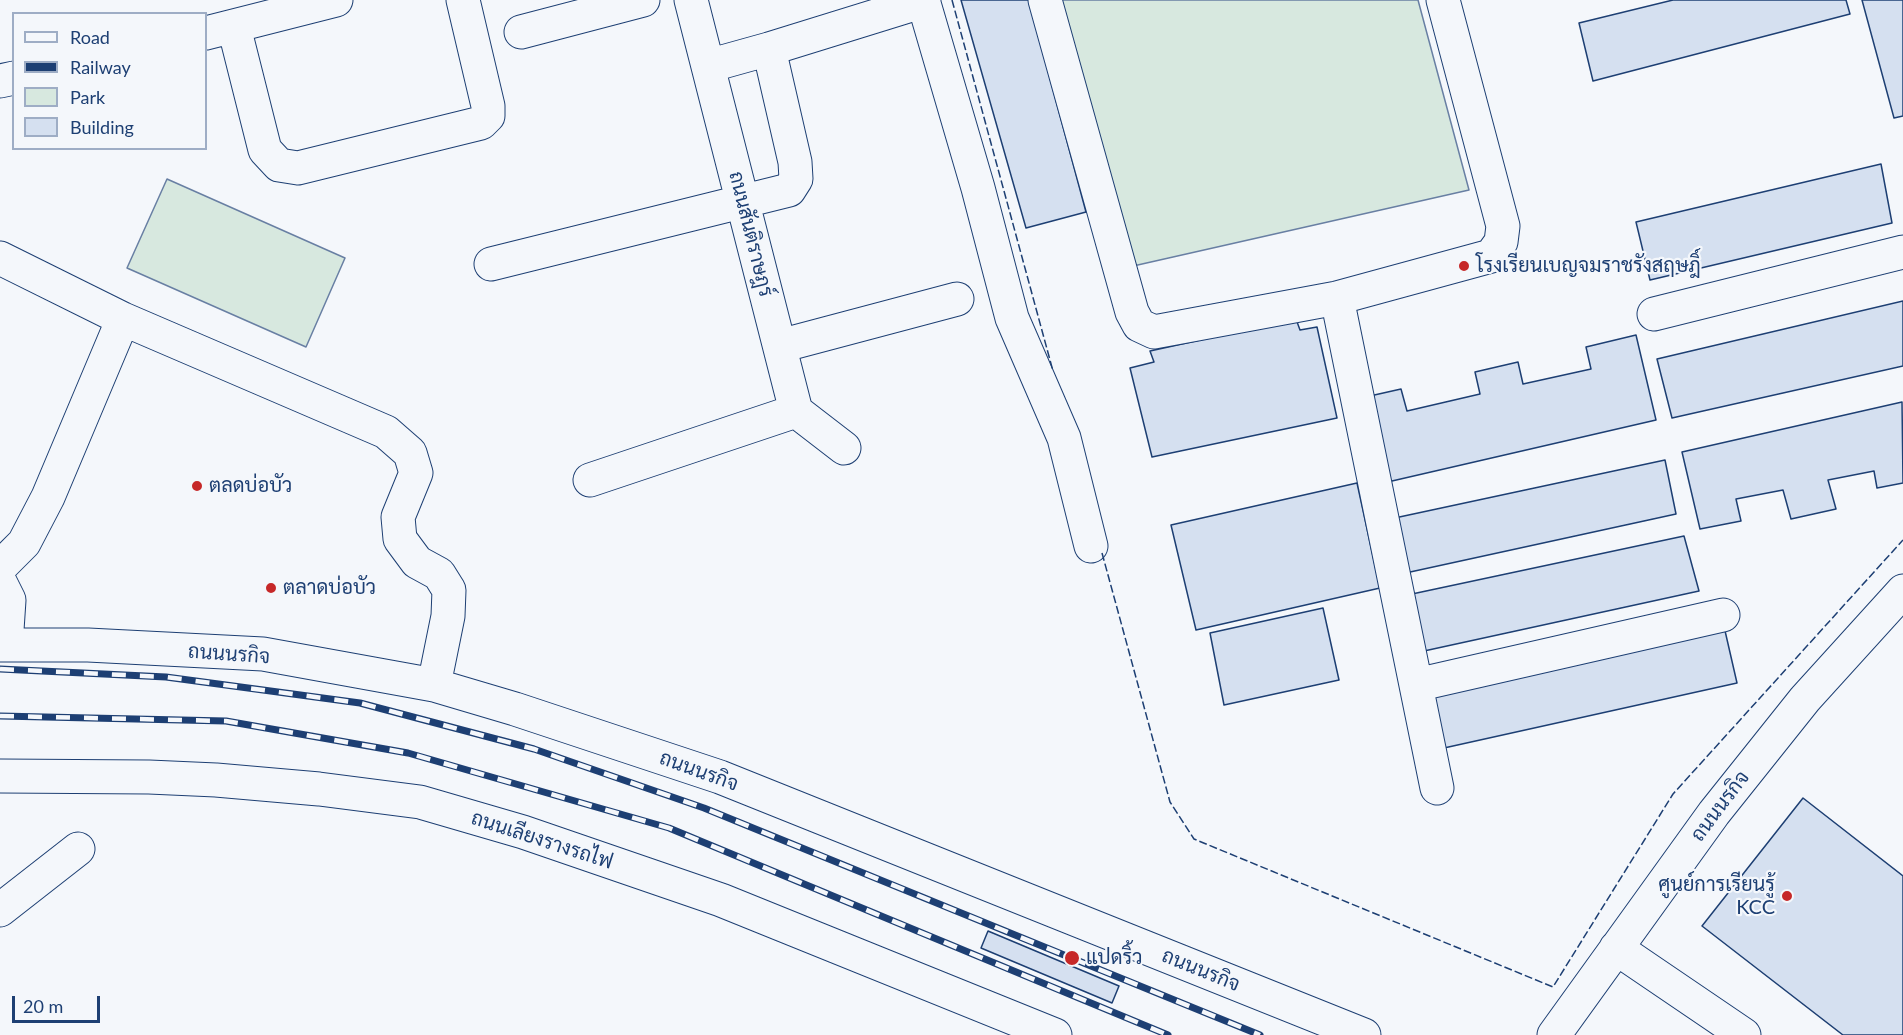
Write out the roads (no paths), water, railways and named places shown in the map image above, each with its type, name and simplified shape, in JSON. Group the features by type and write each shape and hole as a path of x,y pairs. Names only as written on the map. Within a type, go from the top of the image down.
{"street":[{"path":"336,0 220,30 265,150 279,165 298,168 481,123 488,116 488,106 463,0"},
{"path":"521,32 643,0"},
{"name":"ถนนสันติราษฎร์","path":"691,0 796,411"},
{"path":"1045,0 1132,312 1139,325 1154,332 1337,298 1491,256 1501,242 1503,226 1443,0"},
{"path":"708,66 923,1 978,188 1012,318 1064,438 1091,546"},
{"path":"491,264 789,190 796,179 795,162 769,49"},
{"path":"1654,314 1903,252"},
{"path":"0,258 123,319 386,432 410,453 416,473 398,517 400,538 417,562 439,574 448,590 448,616 434,685"},
{"path":"1337,298 1437,788"},
{"path":"780,346 957,299"},
{"path":"0,567 24,543 48,497 123,319"},
{"path":"590,480 796,411 844,447"},
{"path":"0,582 9,600 3,645"},
{"name":"ถนนนรกิจ","path":"1554,1035 1714,813 1805,699 1903,591"},
{"path":"1416,685 1723,615"},
{"name":"ถนนนรกิจ","path":"3,645 87,645 263,654 434,685 526,712 720,777 1364,1035"},
{"name":"ถนนเลียงรางรถไฟ","path":"0,776 216,780 319,789 420,802 523,832 722,900 1055,1035"},
{"path":"0,910 78,849"},
{"path":"1616,948 1744,1035"}],"railway":[{"path":"0,669 166,677 360,703 534,749 704,808 1260,1035"},
{"path":"0,716 226,721 408,753 669,828 1168,1035"}],"place":[{"name":"โรงเรียนเบญจมราชรังสฤษฎิ์","path":"1464,266"},
{"name":"ตลดบ่อบัว","path":"197,486"},
{"name":"ตลาดบ่อบัว","path":"271,588"},
{"name":"ศูนย์การเรียนรู้ KCC","path":"1787,896"},
{"name":"แปดริ้ว","path":"1072,958"}]}
